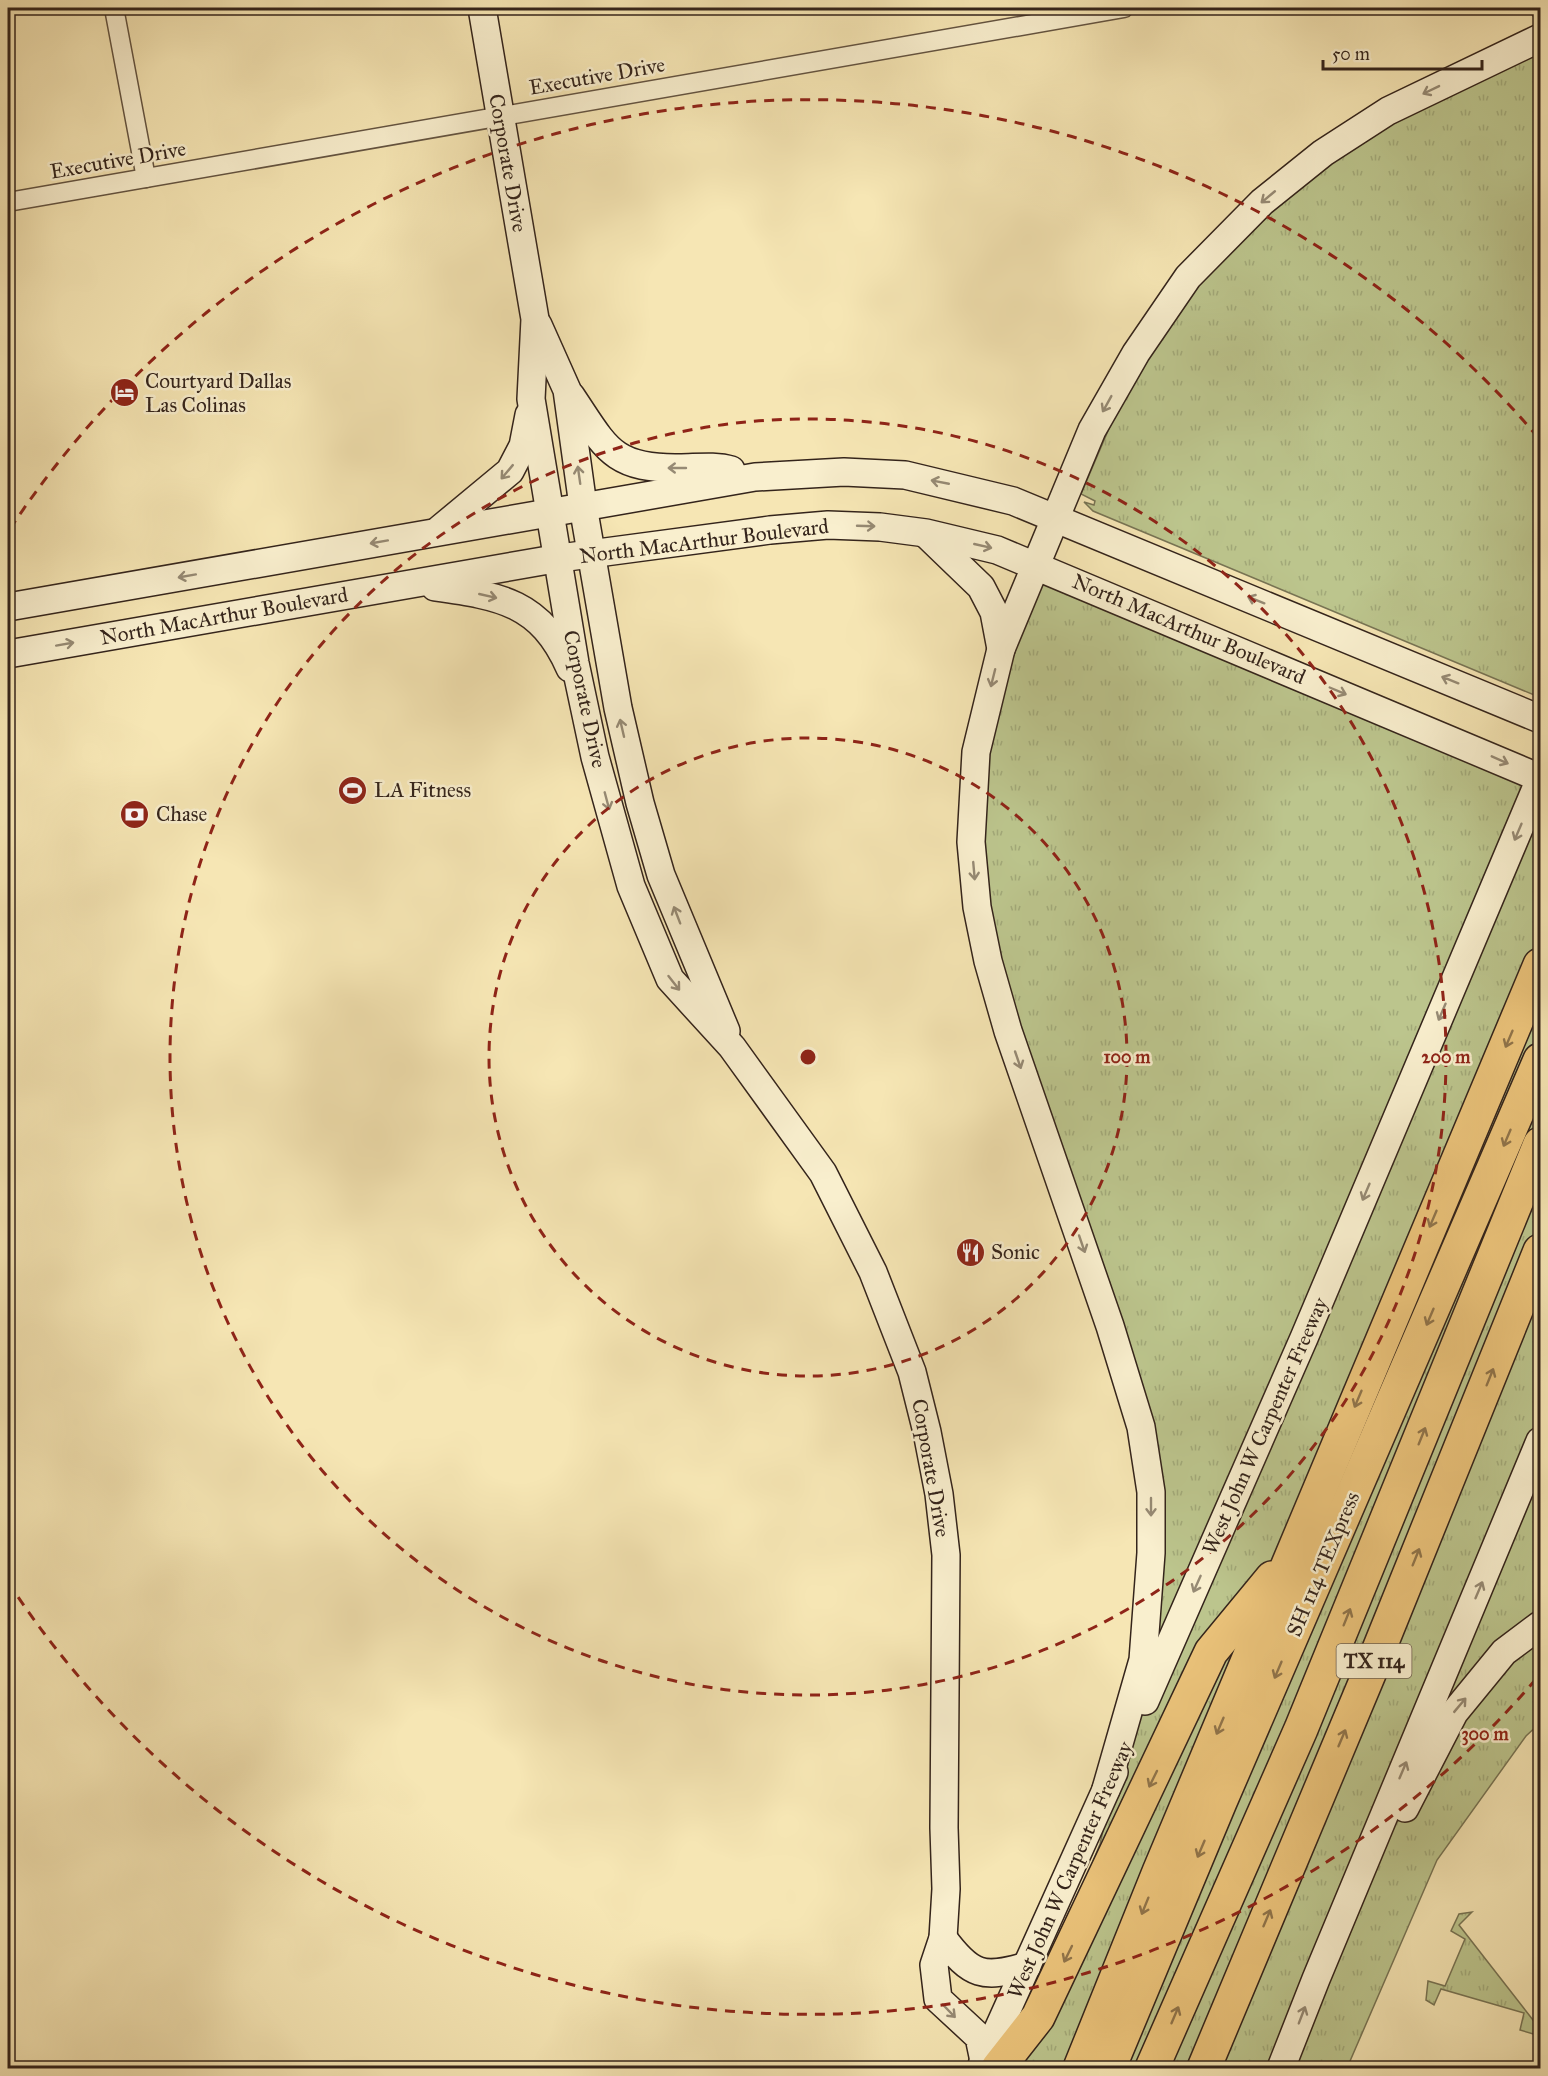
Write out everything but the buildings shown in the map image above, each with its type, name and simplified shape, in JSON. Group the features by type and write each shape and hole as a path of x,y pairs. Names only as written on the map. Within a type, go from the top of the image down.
{"highway":[{"path":"1080,2068 1291,1556 1540,964"},
{"name":"SH 114 TEXpress","path":"1109,2068 1220,1802 1540,1060"},
{"name":"SH 114 TEXpress","path":"1152,2068 1301,1729 1540,1144"},
{"name":"TX 114","path":"1204,2068 1371,1669 1540,1251"},
{"path":"988,2066 1038,2017 1211,1652 1291,1556"},
{"path":"1196,2068 1301,1729"}],"main road":[{"name":"Corporate Drive","path":"482,8 535,319 531,399 582,697 595,758 630,882 670,979 732,1047 823,1173 873,1272 912,1372 927,1432 939,1494 946,1555 944,1938 934,1965 938,1999 979,2037 988,2066"},
{"path":"1107,1789 1143,1659 1151,1553 1151,1492 1137,1416 1110,1326 1008,1031 988,961 977,907 971,842 976,752 1001,649 1092,430 1136,353 1188,276 1262,202 1307,165 1388,111 1540,38"},
{"name":"Corporate Drive","path":"535,319 567,390 583,506 618,708 640,803 661,875 732,1047"},
{"path":"567,390 606,448 627,462 648,468 723,468 755,477"},
{"path":"437,532 510,471 523,446 531,399"},
{"path":"8,607 755,477 844,472 905,475 1013,501 1504,702 1540,719"},
{"name":"North MacArthur Boulevard","path":"8,654 592,553 770,530 828,525 880,527 926,533 998,549 1540,778"},
{"path":"926,533 981,587 994,612 1001,649"},
{"path":"410,584 492,596 520,606 543,625 563,653 582,697"},
{"name":"West John W Carpenter Freeway","path":"988,2066 1027,1966 1304,1338 1540,778"},
{"path":"630,882 661,875"},
{"path":"1285,2063 1316,1978 1540,1441"},
{"path":"1316,1978 1353,1927 1398,1821 1454,1713 1504,1652 1540,1625"},
{"path":"944,1938 959,1959 978,1971 998,1975 1027,1966"}],"street":[{"path":"114,8 146,178"},
{"name":"Executive Drive","path":"8,202 1124,8"}],"green space":[{"path":"1540,50 1539,697 1093,511 1084,502 1094,505 1095,501 1081,494 1122,398 1153,346 1206,272 1250,227 1363,138"},
{"path":"1041,573 1540,788 1540,1723 1526,1736 1437,1860 1347,2068 1009,2068 1100,1844 1156,1593 1159,1482 990,952 979,753"},
{"path":"1472,1912 1459,1925 1540,2029 1540,2036 1520,2030 1524,2013 1441,1989 1434,2005 1426,2000 1428,1981 1445,1986 1465,1939 1451,1931 1459,1914"}],"place":[{"name":"Courtyard Dallas Las Colinas","path":"124,393"},
{"name":"LA Fitness","path":"353,790"},
{"name":"Chase","path":"135,814"},
{"name":"Sonic","path":"970,1252"}]}
